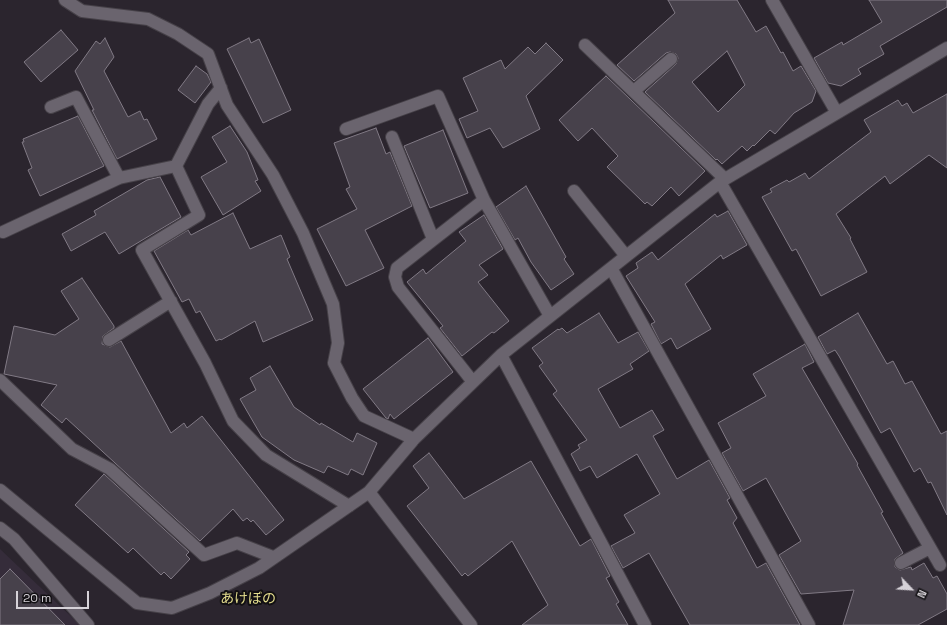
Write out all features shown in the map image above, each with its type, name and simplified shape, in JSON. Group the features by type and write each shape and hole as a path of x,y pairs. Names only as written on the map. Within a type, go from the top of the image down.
{"street":[{"path":"65,0 82,11 148,19 178,34 208,54 228,105 273,175 306,240 332,304 338,343 334,363 352,398 364,416 414,438"},
{"path":"772,0 837,113"},
{"path":"585,45 634,91 723,181 940,565"},
{"path":"0,490 137,603 172,608 210,593 259,568 369,492 414,438 501,355 723,181 947,48"},
{"path":"634,91 672,59"},
{"path":"176,166 208,104 221,88"},
{"path":"346,129 438,96 484,200 550,316"},
{"path":"51,107 76,98 119,178"},
{"path":"392,137 434,239"},
{"path":"3,232 119,178 176,166"},
{"path":"176,166 199,215 142,250 171,301 233,420 247,437 266,455 349,506"},
{"path":"574,191 626,256"},
{"path":"473,382 398,287 394,277 397,268 484,200"},
{"path":"611,268 809,625"},
{"path":"109,340 171,301"},
{"path":"501,355 645,625"},
{"path":"0,380 72,449 110,469 204,555 237,542 274,558"},
{"path":"369,492 471,625"},
{"path":"0,528 14,539 88,625"},
{"path":"901,563 930,548"}],"shaded area":[{"path":"0,549 80,625 0,625"}],"building":[{"path":"668,0 737,0 756,32 766,26 781,53 783,52 793,71 801,66 816,91 812,102 794,113 775,134 770,130 747,151 742,146 722,164 645,92 676,64 678,58 676,54 670,52 666,53 634,81 617,65 675,13","holes":["727,51 745,85 718,112 692,82"]},
{"path":"869,0 947,0 947,7 880,46 884,54 858,69 861,74 841,86 828,83 814,58 842,42 843,45 882,22"},
{"path":"61,30 78,50 41,82 24,62"},
{"path":"105,38 114,57 104,71 128,117 140,111 144,120 147,119 157,139 117,159 92,110 94,110 75,71 96,41 100,44"},
{"path":"249,38 251,43 259,39 291,110 263,123 227,49"},
{"path":"546,43 563,60 526,96 540,129 503,148 490,128 467,138 459,119 478,111 463,78 501,60 505,69 528,47 535,54"},
{"path":"196,66 207,74 211,82 195,103 178,90"},
{"path":"606,76 705,171 679,196 671,187 652,206 647,202 645,204 607,167 618,156 592,128 578,141 559,120"},
{"path":"947,94 947,168 929,155 890,184 885,176 836,214 851,238 850,239 867,272 821,296 796,249 792,251 762,197 772,192 770,189 787,180 789,182 805,173 809,179 871,132 864,120 898,100 902,106 907,103 913,113"},
{"path":"78,116 104,166 40,196 28,170 32,168 22,142 24,142 23,139"},
{"path":"230,126 247,152 258,180 255,181 261,191 223,215 201,177 227,162 212,137"},
{"path":"376,128 386,154 390,152 412,206 365,230 384,268 346,286 317,229 357,209 346,189 350,187 334,143"},
{"path":"443,130 468,193 430,208 404,146"},
{"path":"160,177 181,217 119,254 105,232 71,251 62,234 96,215 94,211 147,180"},
{"path":"526,186 566,257 564,259 574,274 551,290 531,262 518,238 515,240 496,207"},
{"path":"728,211 747,245 723,259 721,255 685,284 711,329 677,349 671,338 661,344 651,324 655,322 626,276 638,268 636,263 652,252 658,260 715,214 717,217"},
{"path":"233,213 250,249 281,235 290,257 287,259 313,320 263,342 255,321 221,340 216,341 200,311 196,313 189,299 182,302 154,251 188,230 191,235"},
{"path":"484,215 503,249 479,265 488,275 478,282 509,321 494,333 492,332 462,356 440,328 443,326 407,282 423,269 426,274 466,241 459,232"},
{"path":"82,278 114,326 114,328 103,336 102,344 110,347 121,341 171,433 184,423 187,428 202,416 284,520 266,535 253,520 251,522 247,518 243,521 233,509 200,541 66,418 62,423 41,405 57,385 4,374 14,326 55,335 79,319 61,291"},
{"path":"599,313 618,343 638,332 649,351 630,364 633,369 598,389 620,428 652,410 664,430 653,436 677,479 709,460 730,498 727,500 737,518 733,523 757,568 766,563 800,625 690,625 649,553 623,568 611,546 635,533 624,515 660,494 637,454 597,478 590,466 580,471 571,454 580,448 578,445 587,440 553,394 557,391 539,366 543,363 532,348 558,329 559,330 562,328 567,333"},
{"path":"858,313 887,364 893,361 905,384 912,381 941,434 947,431 947,515 931,482 928,483 920,468 914,472 890,428 881,433 839,356 835,350 827,354 818,337"},
{"path":"428,338 453,372 394,419 390,414 388,419 386,418 363,389"},
{"path":"805,344 814,362 802,368 858,464 857,465 883,512 881,513 903,553 895,559 895,567 900,570 911,567 912,570 924,563 933,578 937,576 947,594 947,609 918,625 843,625 854,590 801,594 779,555 801,541 766,478 743,491 722,453 731,448 718,423 766,396 753,374"},
{"path":"270,366 294,407 320,425 321,423 353,442 357,433 377,443 363,475 351,469 348,475 328,466 324,473 294,460 262,437 240,399 256,390 250,378"},
{"path":"429,453 464,499 531,461 580,546 591,539 610,576 606,578 619,602 616,604 628,625 522,625 548,605 512,541 468,576 465,573 462,576 407,506 429,488 413,466"},
{"path":"104,474 189,552 186,555 190,559 171,579 164,572 161,575 133,548 128,553 75,505"},
{"path":"10,569 65,625 0,625 0,579"}],"district":[{"name":"あけぼの","path":"248,599"}]}
